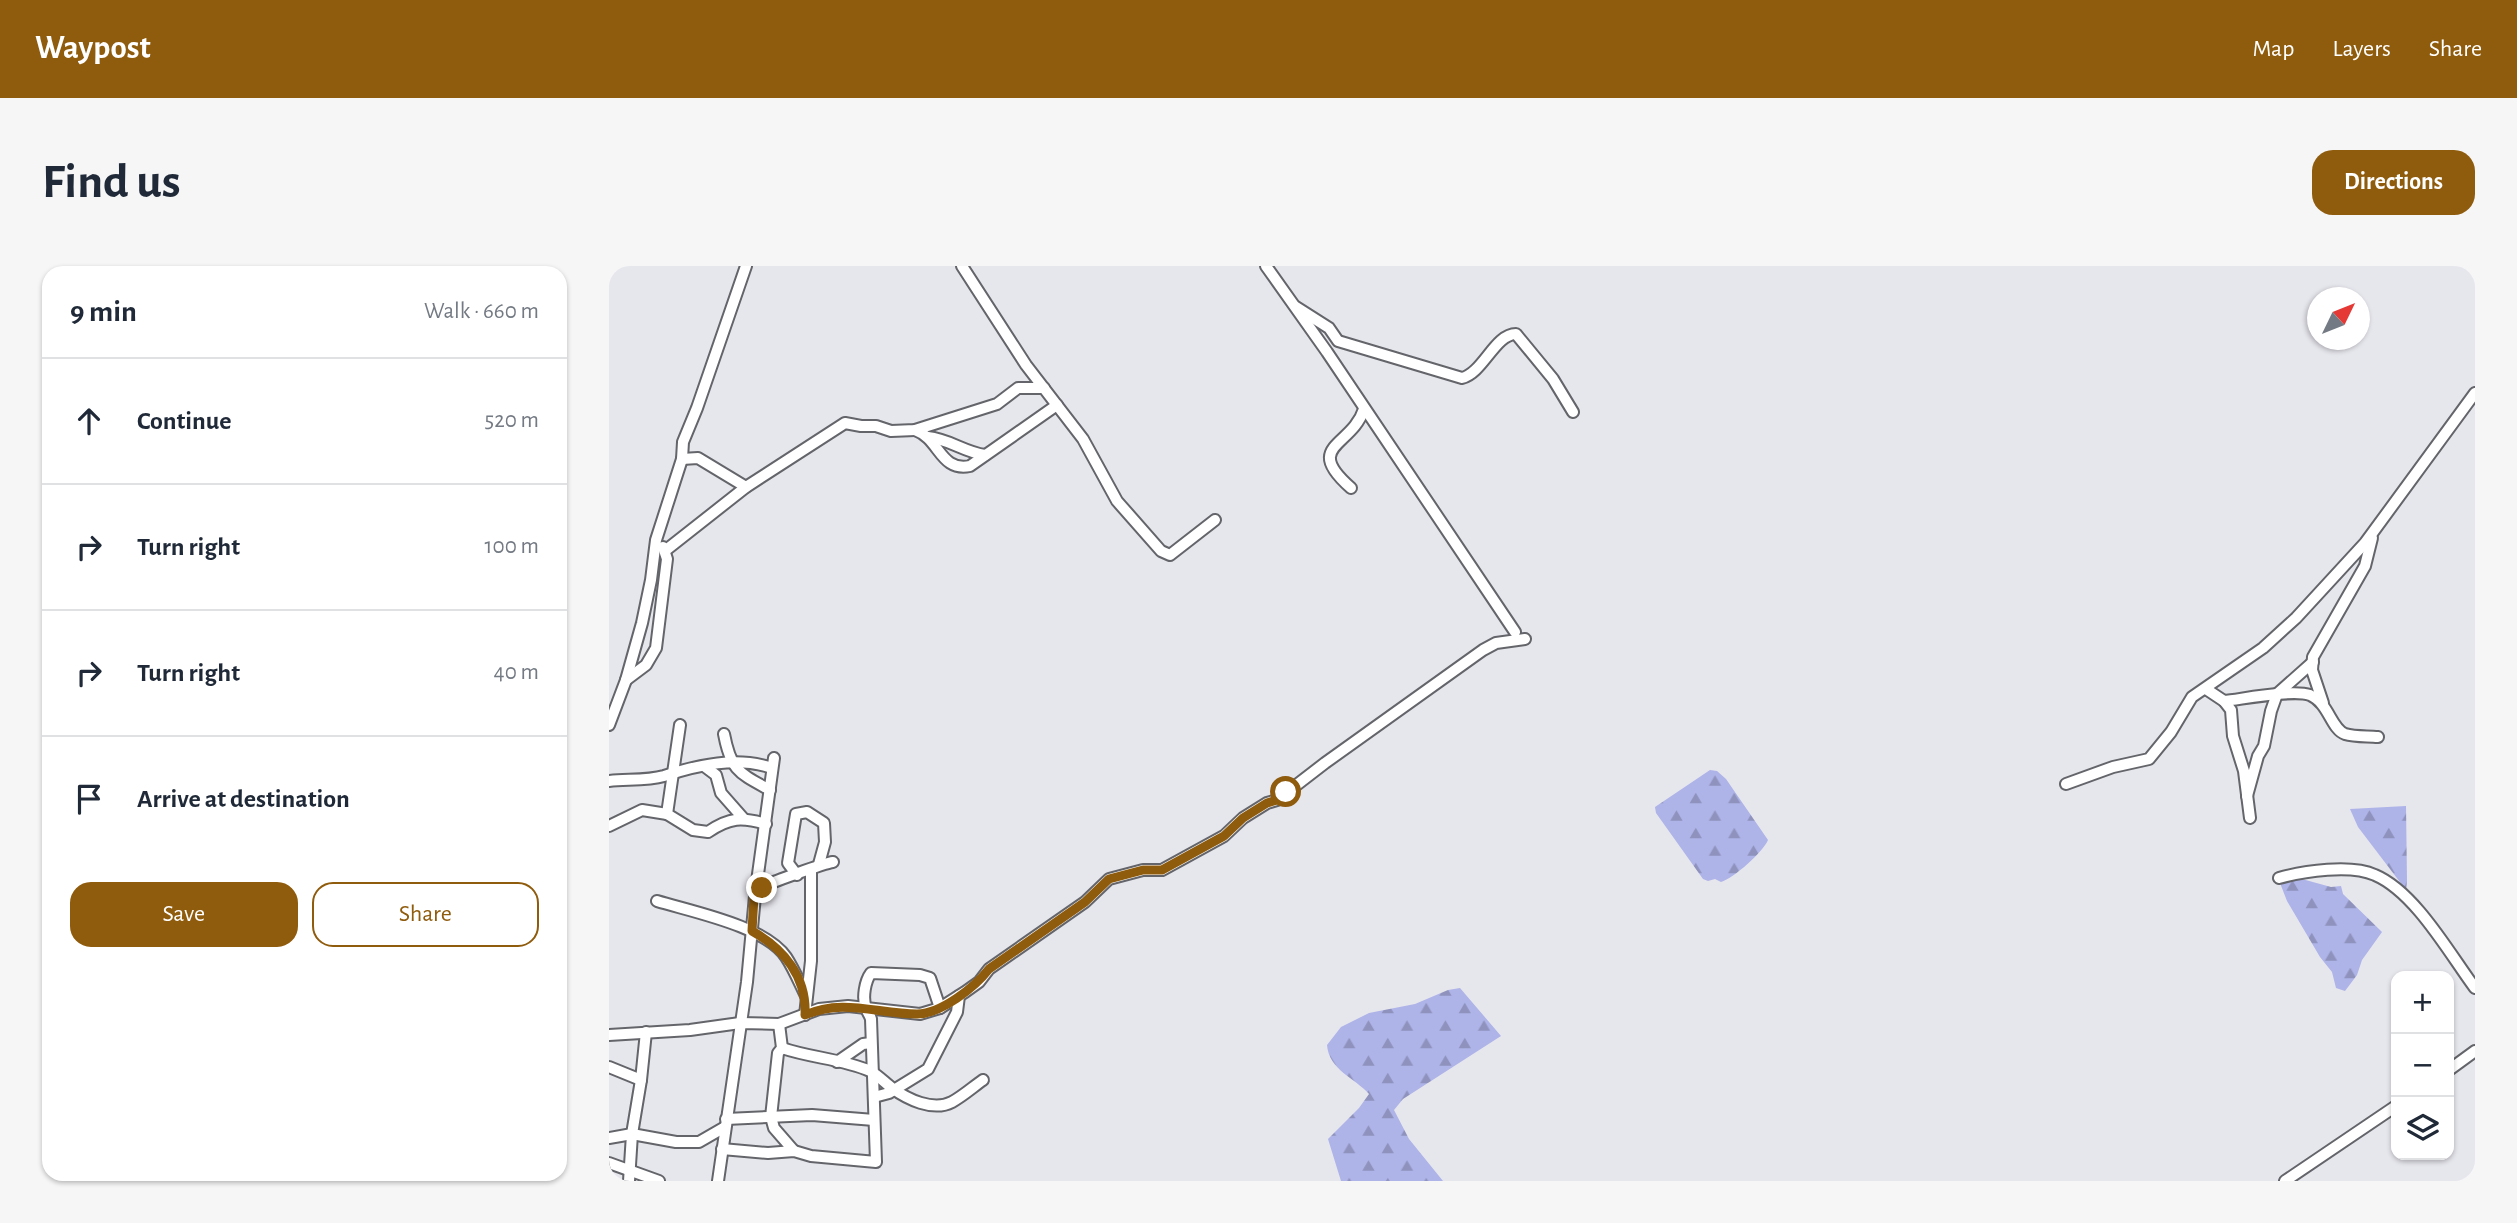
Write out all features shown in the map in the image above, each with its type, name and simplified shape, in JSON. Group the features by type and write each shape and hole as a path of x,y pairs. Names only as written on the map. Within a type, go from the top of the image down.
{"street":[{"path":"609,725 626,680 642,623 652,580 656,540 682,459 683,442 746,266"},
{"path":"963,266 1001,328 1083,439 1117,501 1161,551 1170,555 1215,520"},
{"path":"1266,266 1515,632"},
{"path":"1291,304 1329,327 1338,341 1462,379 1472,374 1507,335 1516,334 1553,379 1573,412"},
{"path":"666,550 746,487 845,423 876,426 891,431 915,430 996,404 1018,388 1044,388"},
{"path":"2066,784 2113,767 2148,759 2171,732 2192,697 2263,648 2296,618 2374,532 2475,393"},
{"path":"915,430 928,437 949,464 959,468 970,466 1057,405"},
{"path":"1351,488 1332,469 1330,456 1340,440 1361,418 1364,409"},
{"path":"928,437 943,438 972,453 985,455"},
{"path":"682,459 698,458 746,487"},
{"path":"2374,532 2364,566 2313,656 2312,670 2323,703 2338,730 2346,735 2378,737"},
{"path":"626,680 646,665 656,648 667,559 666,550 656,540"},
{"path":"609,1035 690,1030 740,1023 779,1024 819,1009 838,1007 920,1014 940,1008 979,982 989,969 1085,902 1109,879 1143,870 1162,870 1205,847 1224,836 1243,818 1277,800 1483,650 1496,643 1525,639"},
{"path":"2247,796 2258,756 2265,746 2271,710 2277,694 2313,662"},
{"path":"2206,688 2224,701 2231,710 2233,736 2244,771 2251,818"},
{"path":"2224,701 2277,694 2308,694 2323,703"},
{"path":"667,814 680,725"},
{"path":"724,734 728,756 740,773 770,790"},
{"path":"609,781 663,776 704,766 760,764 774,758 754,896 747,982 718,1181"},
{"path":"704,766 716,775 721,793 743,818"},
{"path":"609,826 642,810 667,814 692,830 708,832 718,825 743,818 766,824"},
{"path":"797,875 788,863 796,814 807,812 824,823 825,842 815,867 811,961 805,1015"},
{"path":"754,896 762,888 833,862"},
{"path":"2279,878 2308,870 2340,869 2374,874 2405,894 2475,988"},
{"path":"657,901 752,931 772,942 786,956 806,996"},
{"path":"722,1149 768,1153 795,1151 811,1156 876,1162 872,1072 874,1061 871,1019 866,1008 867,979 871,973 920,975 930,978 940,1008"},
{"path":"874,1097 894,1089 928,1069 957,1012 959,996"},
{"path":"779,1024 782,1048 778,1053 771,1117 774,1128 795,1151"},
{"path":"630,1176 632,1134 646,1032"},
{"path":"838,1062 863,1044 871,1043"},
{"path":"782,1048 872,1072 916,1102 941,1105 951,1103 983,1080"},
{"path":"2454,1066 2475,1051"},
{"path":"614,1069 641,1080"},
{"path":"614,1069 637,1096"},
{"path":"2285,1181 2391,1109"},
{"path":"609,1138 632,1134 676,1142 699,1142 726,1123 771,1117 812,1115 874,1120"},
{"path":"609,1163 630,1176 659,1181"}],"green space":[{"path":"1710,770 1717,771 1726,779 1768,840 1747,864 1721,882 1703,879 1656,813 1655,807"},
{"path":"2406,806 2406,890 2358,827 2350,809"},
{"path":"2291,876 2331,887 2341,886 2343,894 2382,932 2345,991 2336,988 2332,972 2320,957 2287,901 2280,883 2281,879"},
{"path":"1460,988 1501,1036 1403,1099 1394,1110 1409,1139 1443,1181 1341,1181 1328,1139 1369,1094 1337,1067 1327,1045 1341,1027 1369,1013 1415,1004 1448,990"}],"route":[{"path":"762,888 754,896 752,931 772,942 786,956 806,996 805,1015 819,1009 848,1006 920,1014 940,1008 979,982 989,969 1085,902 1109,879 1143,870 1162,870 1224,836 1243,818 1277,800 1286,792"}]}
